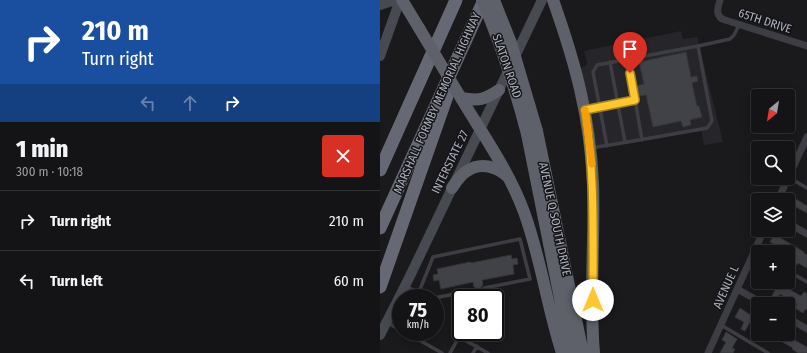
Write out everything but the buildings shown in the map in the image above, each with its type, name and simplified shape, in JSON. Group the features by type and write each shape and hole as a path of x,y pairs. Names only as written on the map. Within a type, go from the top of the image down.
{"highway":[{"path":"401,0 462,98 509,178 524,212 525,237 536,279 562,353"},
{"name":"MARSHALL FORMBY MEMORIAL HIGHWAY","path":"380,170 456,0"},
{"name":"MARSHALL FORMBY MEMORIAL HIGHWAY","path":"380,228 483,0"},
{"name":"SLATON ROAD","path":"483,0 501,47 519,104 532,132"},
{"name":"SLATON ROAD","path":"494,0 511,43 532,132"},
{"path":"553,0 566,34 576,68 585,110 590,148 593,183 594,353"},
{"path":"380,287 446,100 451,71"},
{"path":"462,98 480,100 488,98 499,90"},
{"name":"AVENUE Q SOUTH DRIVE","path":"532,132 571,353"},
{"name":"AVENUE Q SOUTH DRIVE","path":"532,132 583,353"},
{"path":"452,188 467,171 479,166 490,166 500,170 509,178"}],"main road":[{"path":"380,5 395,0"},
{"path":"380,56 401,0"},
{"name":"INTERSTATE 27","path":"380,335 421,253 542,0"}],"street":[{"name":"65TH DRIVE","path":"720,0 717,12 718,16 722,19 807,46"},
{"path":"795,163 807,138"},
{"path":"795,227 807,234"},
{"name":"AVENUE L","path":"708,353 737,288 751,262"},
{"path":"737,288 752,297"},
{"path":"795,322 807,329"}],"lane":[{"path":"607,146 593,72 597,65 730,40 739,24"},
{"path":"590,148 707,128 712,121 698,46"},
{"path":"628,59 642,140"},
{"path":"610,62 619,103 625,142"},
{"path":"585,110 635,100"},
{"path":"795,182 807,188"},
{"path":"421,253 433,257 525,237"},
{"path":"420,289 433,257"},
{"path":"795,275 807,282"},
{"path":"484,288 536,279"},
{"path":"405,286 412,289"},
{"path":"386,323 392,326"},
{"path":"721,325 768,353"},
{"path":"450,353 460,337 488,353"},
{"path":"421,341 442,353"},
{"path":"473,353 477,346"}],"shaded area":[{"path":"681,31 683,39 697,37 723,142 704,145 701,128 597,148 580,68 586,66 587,62 584,51"}],"slow traffic":[{"path":"585,110 592,164"}],"route":[{"path":"593,300 593,183 585,110 635,100 630,73"}]}
